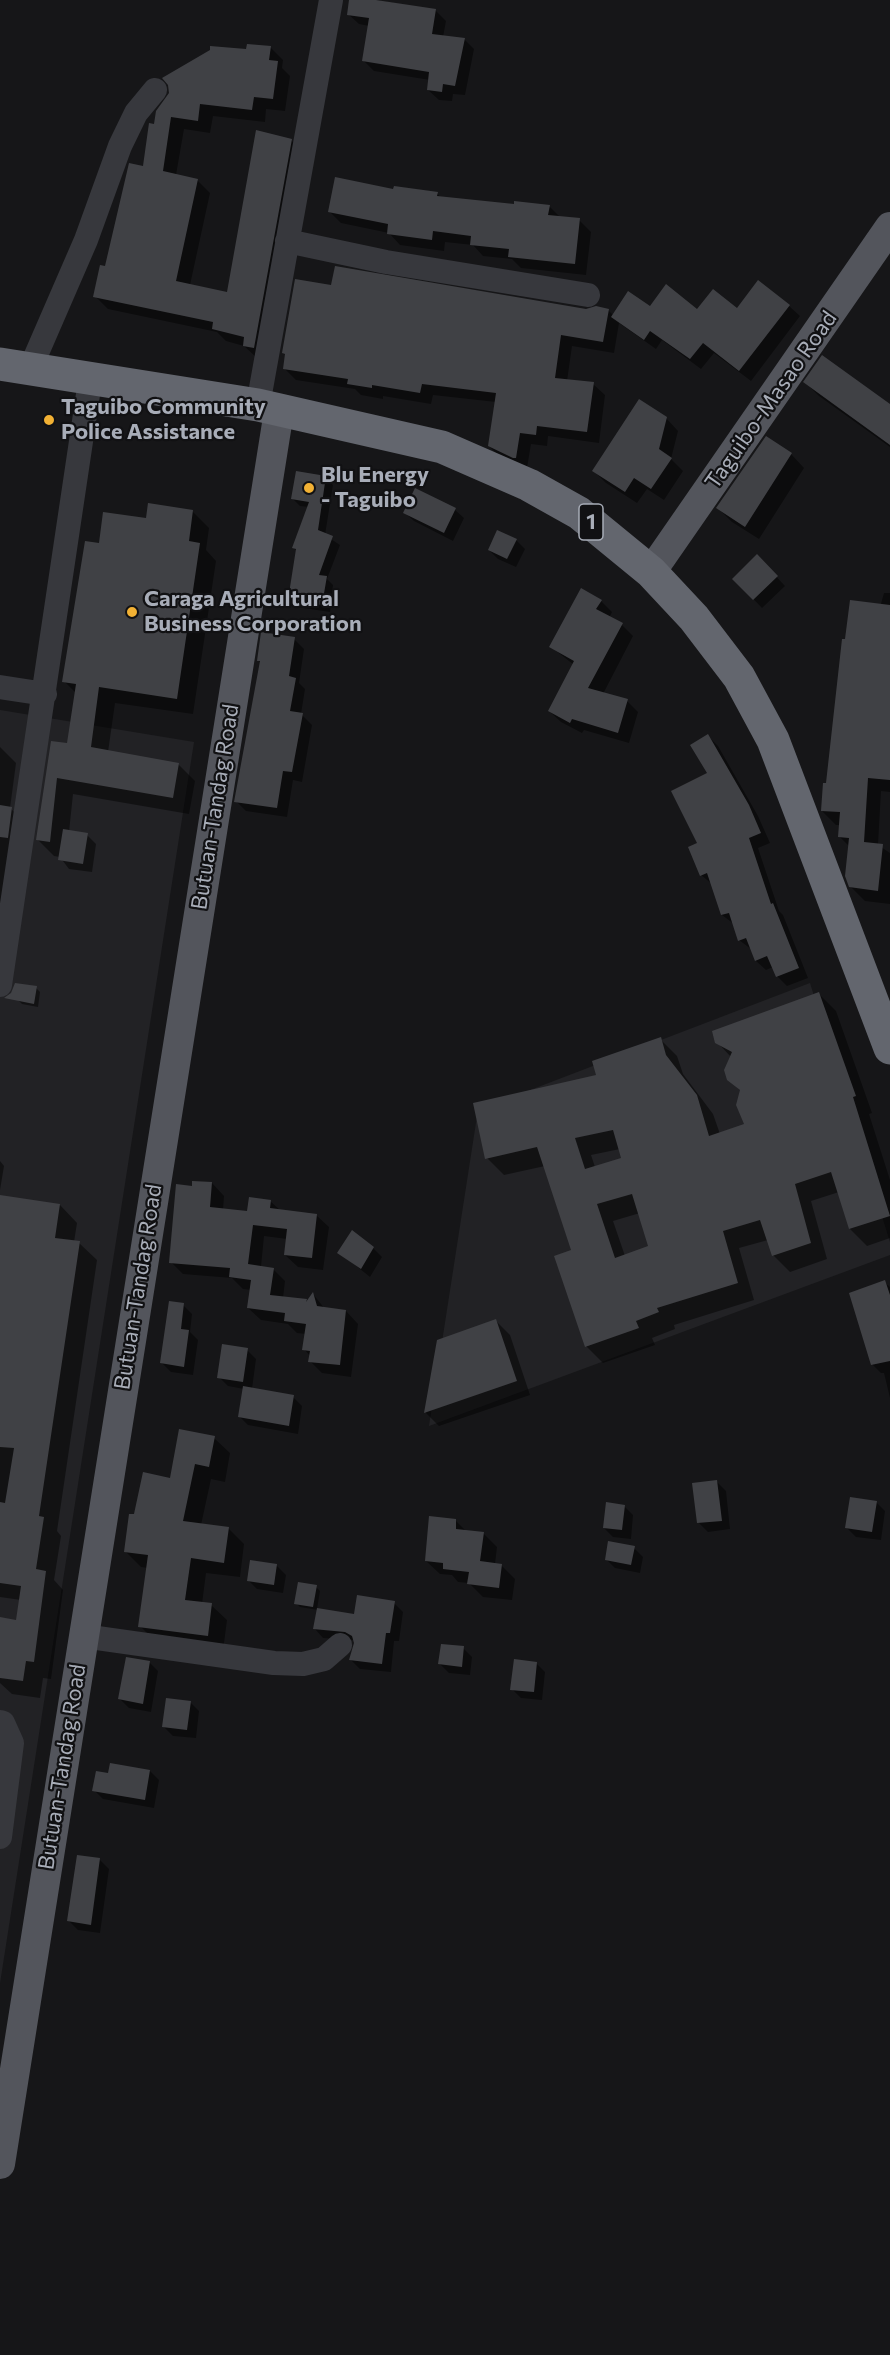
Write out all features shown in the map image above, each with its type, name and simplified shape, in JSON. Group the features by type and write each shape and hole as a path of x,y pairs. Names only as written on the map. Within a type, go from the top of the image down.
{"highway":[{"name":"1","path":"15,367 90,381 268,408 442,447 529,485 579,513 651,572 694,618 739,677 773,740 890,1048"}],"main road":[{"name":"Taguibo-Masao Road","path":"651,572 890,227"},
{"name":"Butuan-Tandag Road","path":"0,2164 4,2118 83,1636 268,408"}],"street":[{"path":"268,408 287,241 331,0"},
{"path":"15,367 86,240 120,146 136,113 156,90"},
{"path":"287,241 386,262 588,295"},
{"path":"0,985 90,381"},
{"path":"0,687 45,694"},
{"path":"83,1636 274,1663 303,1664 324,1659 340,1645"},
{"path":"0,1722 3,1723 12,1743 0,1837"}],"shaded area":[{"path":"0,710 194,742 0,1983"},
{"path":"810,983 890,1242 890,1255 429,1426 478,1110"}],"building":[{"path":"349,0 376,0 436,9 432,34 465,38 455,86 443,84 442,92 427,90 429,72 362,61 369,18 347,15"},
{"path":"247,44 271,46 269,60 278,61 273,99 254,97 252,110 200,104 198,121 171,117 163,171 198,179 176,281 227,292 256,130 292,139 254,348 243,346 244,337 212,329 213,322 93,297 100,265 105,266 129,163 143,166 149,123 154,124 156,111 169,93 168,85 162,78 210,50 210,46 246,49"},
{"path":"335,177 393,189 394,186 438,192 437,196 514,204 514,201 550,205 548,215 580,218 575,264 508,257 509,249 470,245 471,236 433,231 432,240 387,234 388,224 328,212"},
{"path":"335,266 586,309 596,306 609,309 603,342 561,335 555,378 594,382 587,432 537,426 536,435 520,433 516,458 513,458 488,446 496,393 422,384 420,393 372,385 372,388 347,384 348,379 283,369 285,354 282,353 295,279 331,285"},
{"path":"758,280 790,305 739,371 703,343 690,359 650,331 644,340 611,317 628,291 650,306 666,284 697,309 713,289 737,308"},
{"path":"822,355 890,404 890,445 803,382"},
{"path":"639,399 667,417 659,449 672,458 651,489 634,478 625,492 592,471"},
{"path":"766,436 792,453 745,527 716,508"},
{"path":"296,471 326,476 318,530 333,536 319,575 327,576 322,605 288,600 296,549 292,548 309,502 291,499"},
{"path":"415,488 456,508 444,533 403,513"},
{"name":"Caraga Agricultural Business Corporation","path":"148,503 193,510 189,541 200,543 177,699 99,687 91,747 179,763 173,798 57,778 50,842 36,840 51,741 67,743 76,684 62,682 85,541 99,543 103,512 146,518"},
{"path":"497,530 517,539 507,559 488,550"},
{"path":"757,554 778,576 753,600 732,579"},
{"path":"581,588 602,600 596,609 623,623 588,688 628,699 618,733 572,719 570,723 548,711 574,661 549,647"},
{"path":"850,600 890,605 890,780 868,778 864,842 883,844 878,891 849,887 845,876 849,838 838,837 840,812 821,811 842,639 845,639"},
{"path":"261,632 295,637 289,676 296,678 290,711 303,713 292,772 283,771 277,808 234,802 260,661 257,661"},
{"path":"708,734 749,805 761,833 749,838 771,904 773,903 799,968 776,977 767,956 755,961 746,938 738,941 729,913 721,915 707,873 700,876 688,847 697,843 671,791 707,773 690,745"},
{"path":"0,805 12,807 8,838 0,837"},
{"path":"63,829 88,833 83,864 58,860"},
{"path":"15,983 37,986 34,1004 4,998 11,993"},
{"path":"819,992 856,1096 853,1097 890,1216 849,1229 831,1172 795,1184 811,1243 772,1256 760,1220 723,1231 738,1283 657,1308 659,1312 636,1321 639,1328 585,1347 554,1256 571,1250 537,1147 485,1159 473,1103 596,1075 592,1061 661,1037 666,1055 697,1095 709,1136 744,1124 736,1105 740,1090 727,1080 724,1070 732,1052 715,1043 712,1031","holes":["613,1130 621,1158 585,1169 575,1138","632,1194 648,1246 615,1258 597,1204"]},
{"path":"192,1181 212,1182 210,1207 247,1211 249,1197 271,1200 270,1208 317,1214 312,1258 284,1255 287,1229 253,1225 248,1264 274,1268 270,1295 307,1299 306,1302 313,1292 317,1306 346,1310 340,1365 308,1362 310,1351 302,1350 306,1324 284,1321 285,1313 247,1308 251,1280 229,1277 230,1268 169,1263 176,1184 192,1186"},
{"path":"0,1195 60,1204 55,1238 80,1241 39,1516 44,1517 36,1569 46,1571 34,1662 26,1661 23,1681 0,1678 0,1617 16,1620 21,1586 0,1583 0,1502 5,1503 14,1448 0,1447"},
{"path":"352,1230 374,1247 361,1269 337,1253"},
{"path":"885,1280 890,1295 890,1361 871,1365 849,1293"},
{"path":"169,1301 184,1303 181,1329 189,1330 184,1367 160,1363"},
{"path":"496,1319 517,1381 424,1413 437,1340"},
{"path":"222,1344 248,1348 243,1382 217,1378"},
{"path":"243,1386 294,1395 289,1426 238,1417"},
{"path":"179,1429 215,1436 209,1467 195,1464 183,1521 229,1527 224,1563 191,1558 185,1600 212,1603 208,1636 138,1627 148,1555 124,1552 129,1514 134,1514 143,1472 170,1478"},
{"path":"717,1480 722,1521 697,1523 692,1483"},
{"path":"850,1497 877,1501 872,1532 845,1528"},
{"path":"606,1502 625,1505 622,1530 603,1528"},
{"path":"429,1516 456,1519 456,1529 484,1532 480,1561 502,1564 499,1588 467,1584 469,1572 443,1569 443,1563 425,1561"},
{"path":"608,1541 635,1546 631,1565 605,1560"},
{"path":"250,1560 277,1564 274,1585 247,1581"},
{"path":"298,1582 317,1585 313,1607 294,1604"},
{"path":"357,1595 395,1601 390,1633 386,1633 382,1664 349,1660 354,1643 352,1636 345,1632 313,1629 317,1608 354,1614"},
{"path":"441,1644 464,1646 462,1667 438,1664"},
{"path":"126,1657 150,1661 143,1704 118,1699"},
{"path":"514,1659 537,1662 534,1692 510,1690"},
{"path":"166,1698 191,1701 187,1730 162,1727"},
{"path":"110,1763 150,1770 145,1800 92,1791 96,1771 108,1773"},
{"path":"77,1855 100,1858 91,1925 67,1921"}],"place":[{"name":"Taguibo Community Police Assistance","path":"49,420"},
{"name":"Blu Energy - Taguibo","path":"309,488"},
{"name":"Caraga Agricultural Business Corporation","path":"132,612"}]}
